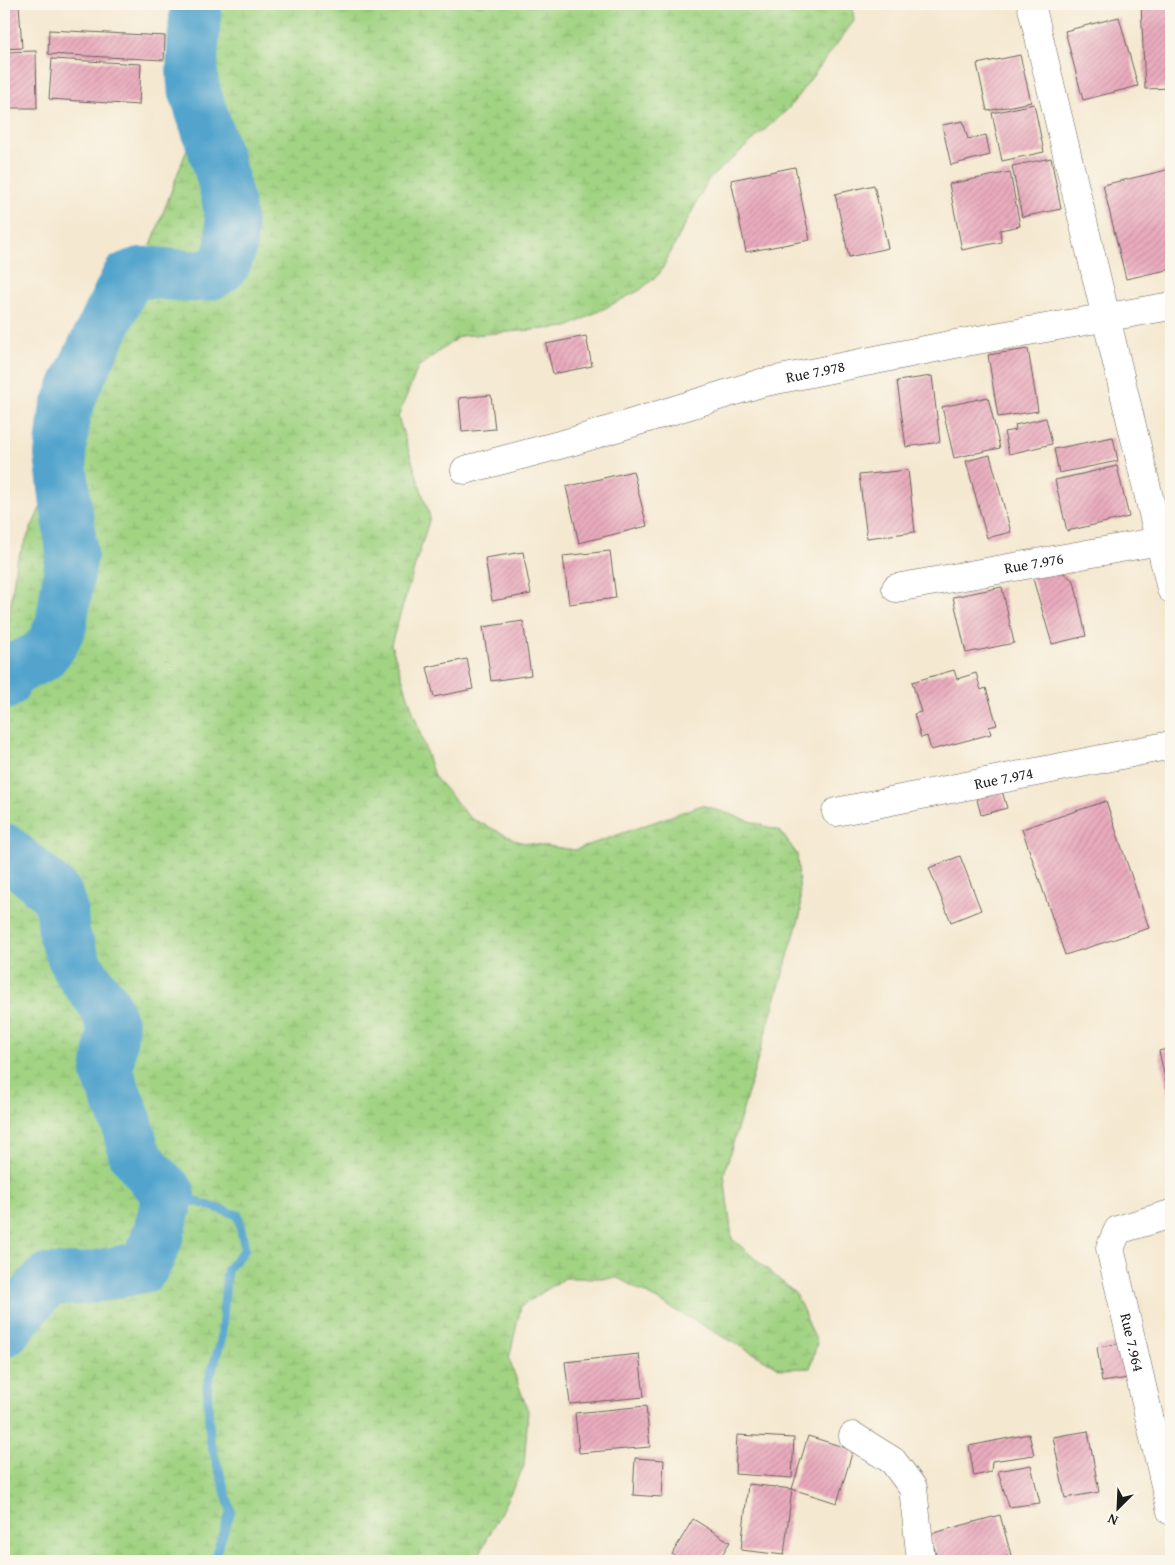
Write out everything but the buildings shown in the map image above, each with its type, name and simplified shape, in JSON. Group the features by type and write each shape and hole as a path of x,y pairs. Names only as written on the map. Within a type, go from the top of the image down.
{"street":[{"path":"1031,4 1106,319 1165,541 1171,589"},
{"name":"Rue 7.978","path":"465,470 574,441 761,383 955,344 1106,319 1171,306"},
{"name":"Rue 7.976","path":"896,588 1165,541"},
{"name":"Rue 7.974","path":"836,812 1171,745"},
{"name":"Rue 7.964","path":"1171,1214 1131,1224 1118,1230 1110,1248 1171,1511"},
{"path":"854,1436 893,1461 912,1488 921,1561"}],"green space":[{"path":"206,4 852,4 854,21 788,109 708,180 660,273 640,290 568,327 460,336 418,367 398,417 430,517 391,644 434,776 470,818 520,842 575,850 702,805 780,831 797,854 801,912 724,1174 732,1239 796,1294 817,1343 810,1368 781,1369 618,1278 565,1278 521,1306 509,1359 528,1411 524,1466 476,1561 4,1561 4,661 16,562 115,341 187,149"}],"waterway":[{"path":"4,684 8,676 19,667 42,656 53,642 61,625 72,553 60,455 65,412 75,386 127,278 142,273 188,276 206,275 213,273 226,260 231,239 230,213 216,154 198,102 192,76 196,4"},
{"path":"4,849 57,895 62,912 64,935 78,969 104,1004 113,1027 107,1073 127,1123 134,1153 152,1176 169,1193 156,1241 143,1267 83,1279 47,1280 4,1331"},
{"path":"169,1193 238,1215 245,1249 227,1270 221,1341 207,1386 210,1440 231,1511 213,1561"}]}
